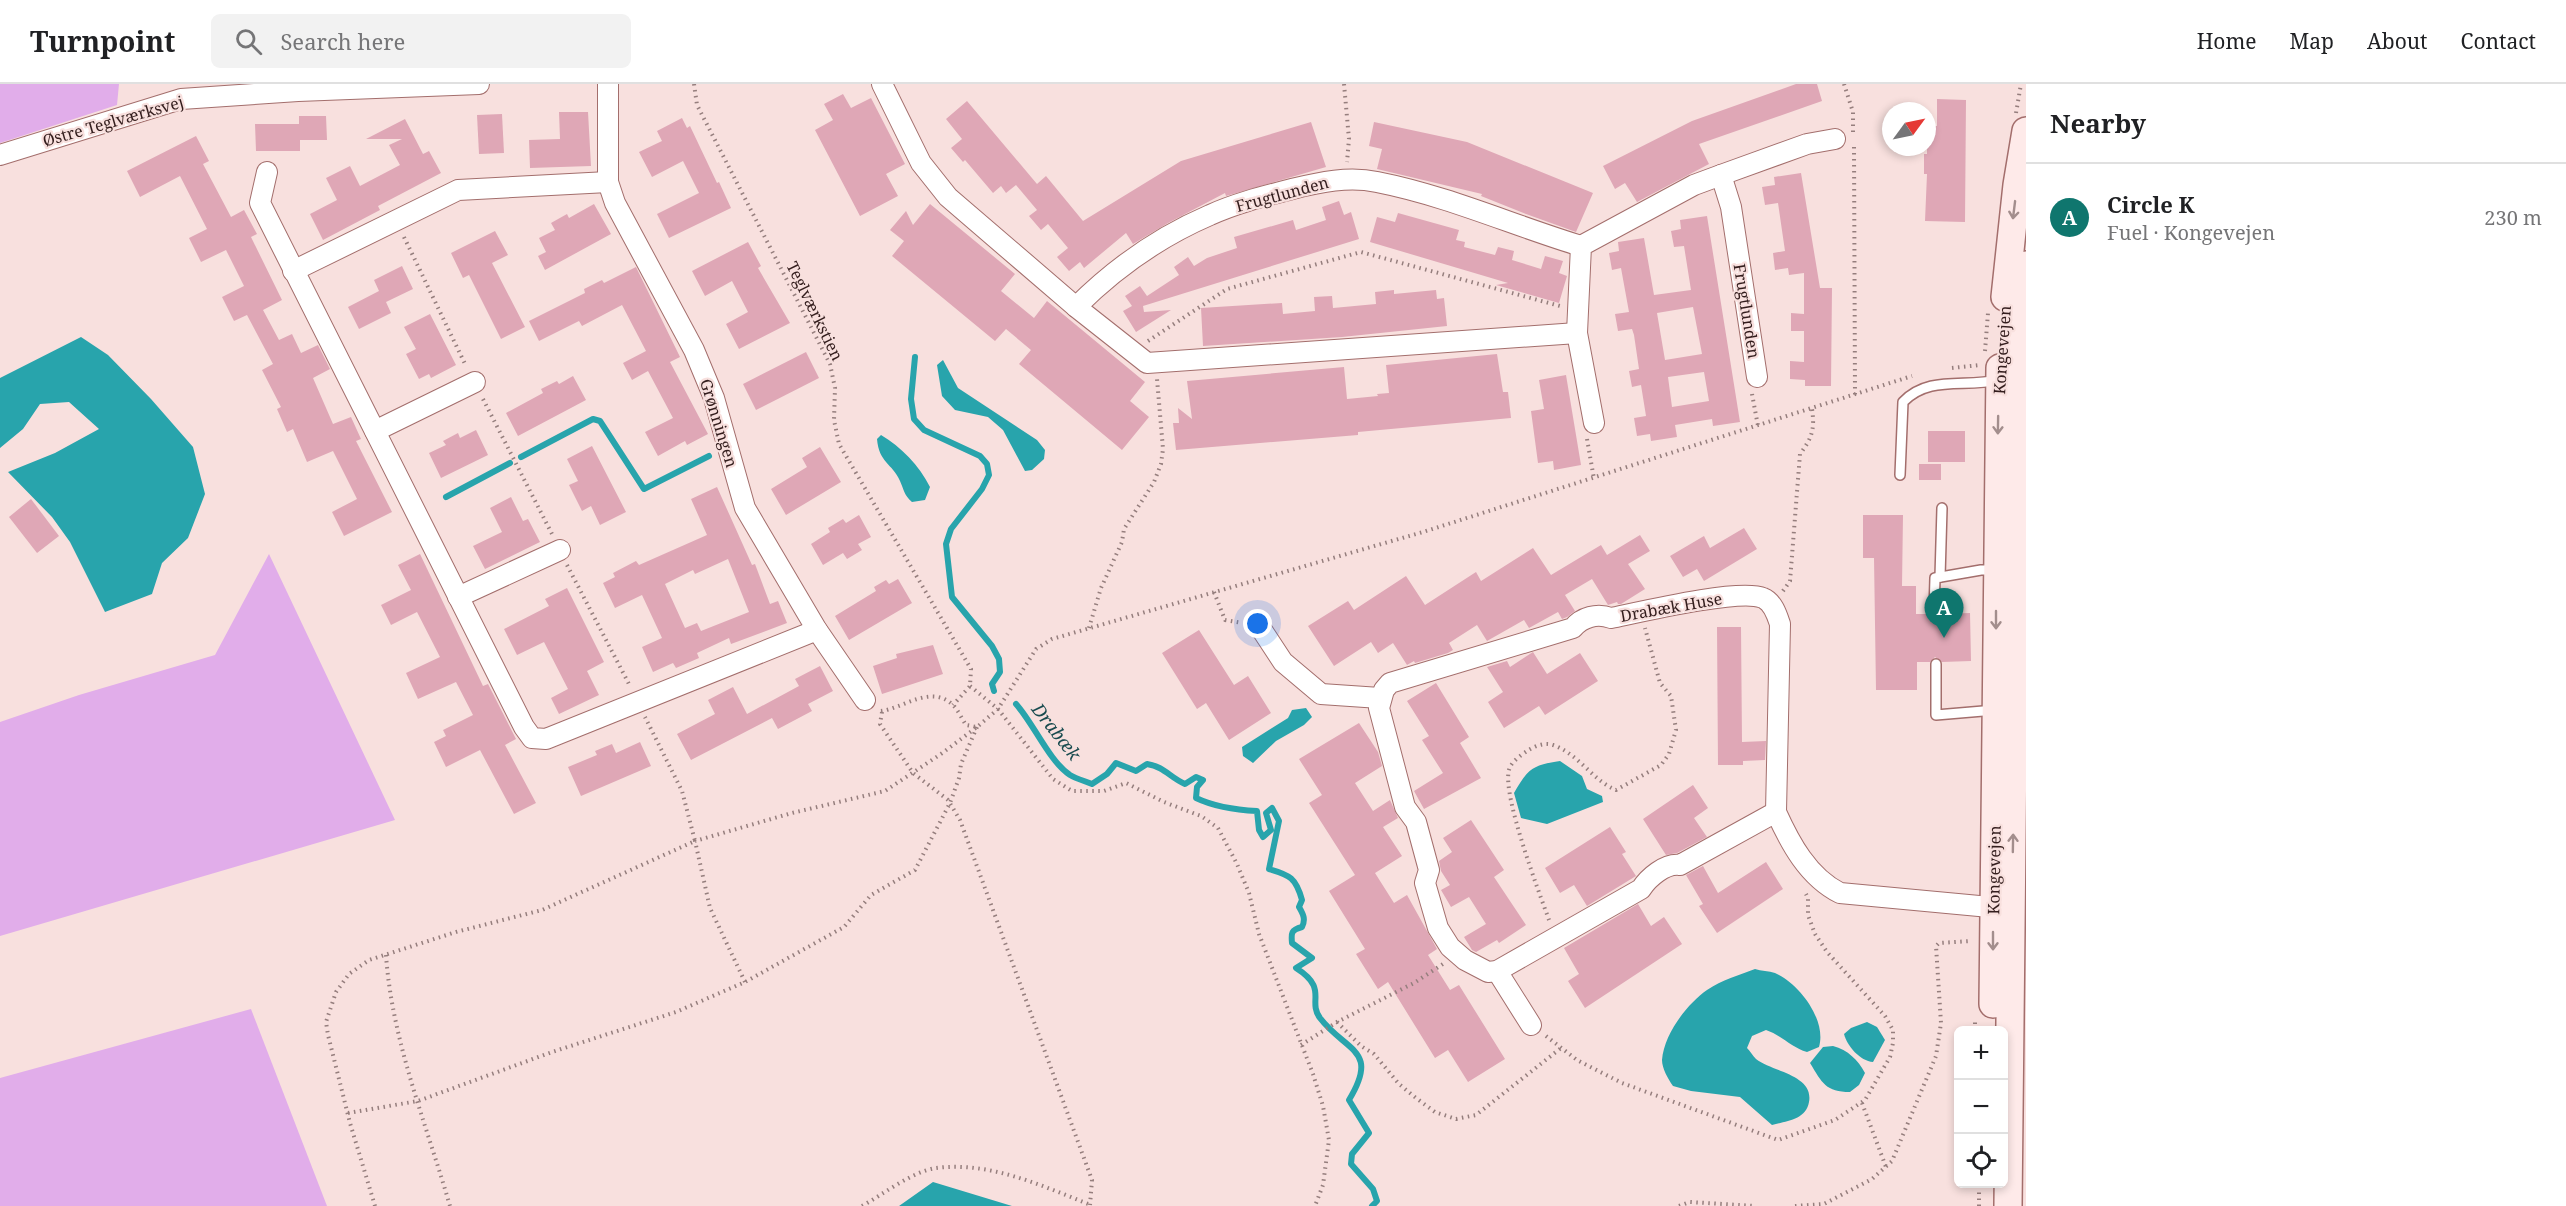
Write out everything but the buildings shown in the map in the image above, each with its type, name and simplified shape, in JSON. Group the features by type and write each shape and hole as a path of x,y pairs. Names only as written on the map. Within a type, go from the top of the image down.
{"main road":[{"name":"Kongevejen","path":"2008,1206 2003,904 2008,253 2026,131"},
{"name":"Kongevejen","path":"2007,372 2026,265"},
{"name":"Kongevejen","path":"1993,1026 1993,944 2003,904"},
{"path":"1992,1188 1992,1206"}],"street":[{"name":"Østre Teglværksvej","path":"0,155 181,99 298,87 479,84"},
{"name":"Grønningen","path":"608,84 608,182 615,203 694,350 714,398 745,508 817,630 865,700"},
{"path":"882,84 921,163 948,197 1076,307 1147,363 1577,333"},
{"path":"1594,423 1577,333 1581,246 1694,185 1808,144 1844,137"},
{"path":"267,172 260,203 524,727 532,738 546,739 817,630"},
{"name":"Frugtlunden","path":"1721,175 1731,207 1757,377"},
{"name":"Frugtlunden","path":"1076,307 1102,280 1158,243 1210,214 1280,192 1329,180 1375,181 1463,204 1581,246"},
{"path":"293,271 458,190 608,182"},
{"path":"375,431 474,382"},
{"path":"458,597 560,550"},
{"name":"Drabæk Huse","path":"1380,698 1390,683 1573,628 1580,621 1602,615 1611,618 1692,602 1744,596 1763,598 1772,606"},
{"path":"1772,606 1780,624 1776,812 1787,838 1810,869 1827,886 1840,893 2003,904"},
{"path":"1260,627 1283,662 1321,694 1380,698 1381,717 1405,807 1416,822 1429,870 1425,883 1438,928 1456,953 1488,972 1497,971 1641,889 1647,879 1673,864 1680,865 1776,812"},
{"path":"1497,971 1531,1025"}],"lane":[{"path":"1900,476 1903,402 1914,390 1939,384 1984,383 2007,372"},
{"path":"1940,577 1942,508"},
{"path":"1934,611 1935,578 1981,570 2006,570"},
{"path":"1936,664 1936,715 2006,710"}],"path":[{"name":"Teglværkstien","path":"694,84 697,105 830,364 836,388 834,420 839,444 966,658 971,669 970,686"},
{"path":"1344,84 1349,139 1345,180"},
{"path":"1844,84 1853,112 1844,137"},
{"path":"1854,147 1855,395"},
{"path":"396,221 474,382 682,791 710,908 745,982"},
{"path":"1133,352 1227,288 1361,252 1578,311"},
{"path":"1089,629 1101,588 1122,542 1124,529 1154,482 1161,464 1163,449 1160,399 1153,362"},
{"path":"1948,368 2007,372"},
{"path":"375,1206 347,1113 326,1022 331,1001 350,974 369,960 456,932 542,910 695,841 792,813 885,791 977,727 998,709 1036,649 1052,639 1594,479 1917,375"},
{"path":"1757,377 1750,380 1758,426"},
{"path":"1772,606 1790,581 1800,454 1811,440 1814,428 1812,409"},
{"path":"1594,423 1586,432 1594,479"},
{"path":"1214,592 1225,620 1260,627"},
{"path":"1555,938 1525,851 1507,784 1509,768 1524,753 1538,745 1552,745 1577,758 1606,786 1616,790 1661,765 1669,754 1676,730 1671,696 1660,683 1640,612"},
{"path":"953,705 970,686 998,709 1053,779 1072,790 1104,791 1126,783 1164,802 1201,816 1218,828 1249,893 1259,934 1323,1106 1329,1140 1323,1185 1315,1206"},
{"path":"882,712 928,696 939,697 953,705 966,725 977,727"},
{"path":"865,700 882,712"},
{"path":"862,1206 920,1173 935,1168 991,1169 1092,1206 1092,1180 960,820 950,803 913,773 880,724 882,712"},
{"path":"347,1113 418,1101 552,1052 676,1012 745,982 844,927 871,895 915,870 950,803 959,778 961,764 977,727"},
{"path":"1531,1025 1577,1060 1622,1083 1778,1140 1835,1120 1862,1103 1880,1077 1890,1057 1893,1030 1885,1016 1827,952 1815,934 1808,915 1808,898 1804,890"},
{"path":"1795,1206 1824,1204 1872,1179 1892,1161 1936,1056 1941,1023 1936,946 1939,942 1978,941 1993,944"},
{"path":"1301,1045 1337,1022 1361,1012 1421,979 1456,953"},
{"path":"386,955 388,987 418,1101 450,1206"},
{"path":"1337,1022 1361,1046 1374,1054 1399,1083 1416,1098 1435,1112 1456,1119 1476,1115 1561,1048"},
{"path":"1862,1103 1886,1167"},
{"path":"1979,1188 1979,1206"},
{"path":"1679,1206 1690,1202 1755,1206"}],"shaded area":[{"path":"0,84 119,84 117,105 0,143"},
{"path":"269,554 395,820 0,936 0,722 79,695 215,655"},
{"path":"251,1009 327,1206 0,1206 0,1078"}],"water":[{"path":"81,337 108,355 193,447 205,494 188,538 162,563 152,594 105,612 70,542 52,517 8,472 55,453 99,429 69,402 40,404 23,429 0,448 0,378"},
{"path":"943,360 958,388 1037,440 1045,450 1044,459 1032,470 1025,471 1003,430 988,417 955,410 942,396 937,365"},
{"path":"881,435 896,445 921,471 930,487 925,500 912,502 907,497 897,475 880,453 877,439"},
{"path":"1306,708 1312,717 1304,725 1276,741 1253,763 1243,756 1242,747 1288,718 1292,710"},
{"path":"1560,761 1582,776 1587,789 1602,796 1603,802 1547,824 1521,818 1514,793 1523,778 1527,773 1543,764"},
{"path":"1755,969 1775,973 1793,985 1809,1004 1819,1025 1819,1047 1807,1052 1766,1030 1752,1036 1747,1048 1756,1059 1799,1080 1809,1093 1809,1102 1804,1113 1795,1119 1772,1125 1740,1097 1691,1091 1673,1086 1662,1063 1667,1040 1684,1011 1713,986"},
{"path":"1867,1022 1877,1027 1885,1040 1873,1062 1863,1059 1855,1052 1844,1034 1851,1028"},
{"path":"1833,1046 1852,1056 1865,1073 1859,1085 1850,1092 1842,1092 1825,1085 1810,1063 1823,1047"},
{"path":"933,1182 1012,1206 899,1206"}],"waterway":[{"name":"Drabæk","path":"915,357 911,399 914,419 924,430 980,456 987,464 989,475 982,489 951,529 946,544 952,597 992,646 999,659 1000,672 992,684 994,691"},
{"path":"521,457 593,419 600,421 644,489 709,456"},
{"path":"446,497 510,463"},
{"name":"Drabæk","path":"1016,704 1055,761 1062,769 1078,779 1092,784 1107,774 1116,763 1136,771 1147,764 1153,765 1185,784 1196,777 1203,780 1197,787 1196,798 1226,808 1257,811 1259,830 1263,837 1271,830 1266,813 1272,808 1279,821 1269,869 1287,876 1297,887 1302,900 1299,907 1304,921 1302,927 1292,932 1292,943 1312,958 1296,968 1306,975 1315,988 1315,1006 1320,1018 1349,1045 1360,1061 1361,1070 1358,1083 1349,1100 1369,1133 1352,1154 1351,1164 1373,1189 1377,1201 1372,1206"}],"place":[{"name":"Circle K","path":"1944,638"}]}
